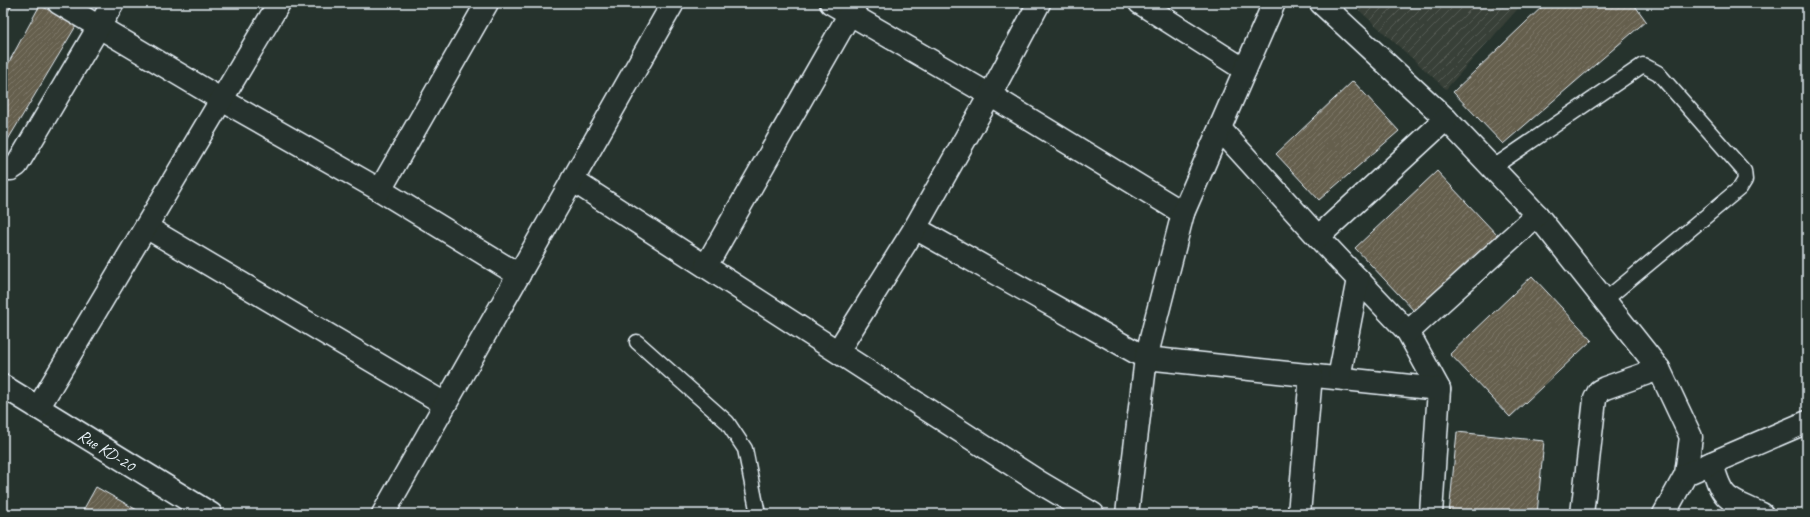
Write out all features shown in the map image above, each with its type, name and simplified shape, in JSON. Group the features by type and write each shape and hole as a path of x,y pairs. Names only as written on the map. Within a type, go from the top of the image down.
{"street":[{"path":"59,3 222,100 380,190 519,276"},
{"path":"3,169 11,169 17,165 113,3"},
{"path":"38,408 279,3"},
{"path":"380,190 487,3"},
{"path":"383,514 673,3"},
{"path":"831,3 853,9 1183,213"},
{"path":"838,351 915,228 990,95 1039,3"},
{"path":"1140,3 1246,70"},
{"path":"1127,514 1146,358 1183,213 1274,3"},
{"path":"1321,3 1446,119 1537,215 1658,369 1691,437 1686,474 1664,514"},
{"path":"706,266 853,9"},
{"path":"1318,237 1446,119"},
{"path":"1220,129 1318,237 1408,332 1439,389 1431,514"},
{"path":"572,180 1039,482 1093,514"},
{"path":"1408,332 1537,215"},
{"path":"146,227 445,404"},
{"path":"915,228 1146,358 1439,389"},
{"path":"1339,378 1358,279"},
{"path":"1582,514 1594,399 1599,391 1605,388 1658,369"},
{"path":"1299,514 1311,375"},
{"name":"Rue KD-20","path":"3,386 211,514"},
{"path":"1686,474 1807,422"},
{"path":"1712,463 1721,492 1729,508 1762,514"}],"lane":[{"path":"1492,168 1643,65 1658,73 1744,171 1745,180 1740,188 1605,300"},
{"path":"637,342 727,422 745,449 758,514"}],"shaded area":[{"path":"1351,3 1523,3 1446,89"}],"building":[{"path":"3,3 13,3 3,20"},
{"path":"1546,3 1633,3 1646,21 1503,144 1453,92"},
{"path":"40,5 76,26 3,148 3,73"},
{"path":"1353,81 1399,131 1319,200 1276,154"},
{"path":"1437,171 1497,235 1415,312 1355,248"},
{"path":"1532,276 1592,340 1510,417 1450,354"},
{"path":"1457,432 1544,441 1537,514 1449,514"},
{"path":"96,487 137,510 135,514 81,514"}]}
